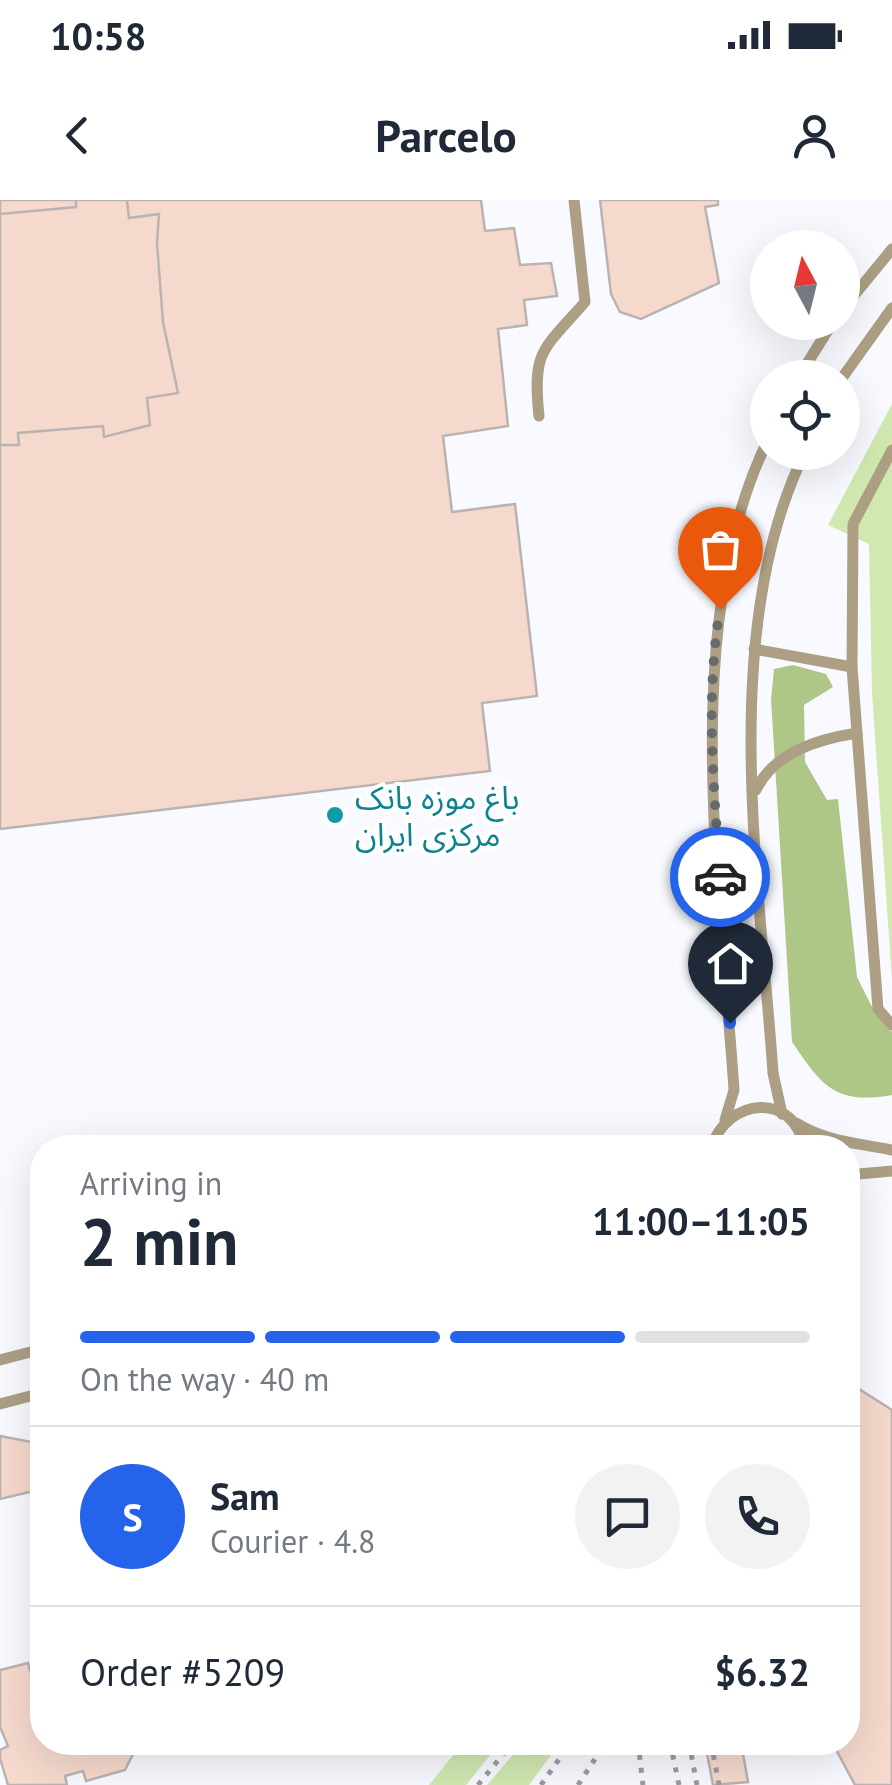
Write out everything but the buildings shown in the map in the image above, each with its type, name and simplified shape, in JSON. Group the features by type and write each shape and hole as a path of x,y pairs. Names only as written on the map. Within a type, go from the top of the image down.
{"lane":[{"path":"540,416 535,374 542,351 585,302 574,200"},
{"path":"860,288 892,250"},
{"path":"855,360 892,308"},
{"path":"892,450 853,524 852,667 878,1009 892,1025"},
{"path":"718,1135 734,1090 713,772 714,645 733,537 757,470"},
{"path":"799,470 771,547 754,649 754,794 773,1073 785,1116 800,1135"},
{"path":"754,649 852,667"},
{"path":"754,794 762,775 813,740 857,734"},
{"path":"721,888 760,887"},
{"path":"725,1120 752,1107 785,1116 816,1135"},
{"path":"860,1144 892,1150"},
{"path":"860,1174 892,1171"},
{"path":"0,1360 30,1352"},
{"path":"0,1404 30,1396"}],"path":[{"path":"478,1785 502,1755"},
{"path":"542,1785 562,1755"},
{"path":"578,1785 598,1755"},
{"path":"640,1755 643,1785"},
{"path":"673,1755 679,1785"},
{"path":"691,1755 697,1785"},
{"path":"714,1755 719,1785"}],"green space":[{"path":"892,404 892,980 872,693 869,544 828,525"},
{"path":"793,665 826,674 833,687 804,705 805,762 827,800 838,799 857,977 871,1005 892,1032 892,1095 857,1097 832,1089 792,1042 771,699 774,669"},
{"path":"453,1755 490,1755 466,1785 429,1785"},
{"path":"513,1755 551,1755 529,1785 487,1785"}],"way so far":[{"path":"720,609 714,645 713,772 720,877"}],"place":[{"name":"باغ موزه بانک مرکزی ایران","path":"335,815"}],"route":[{"path":"720,877 730,1023"}]}
